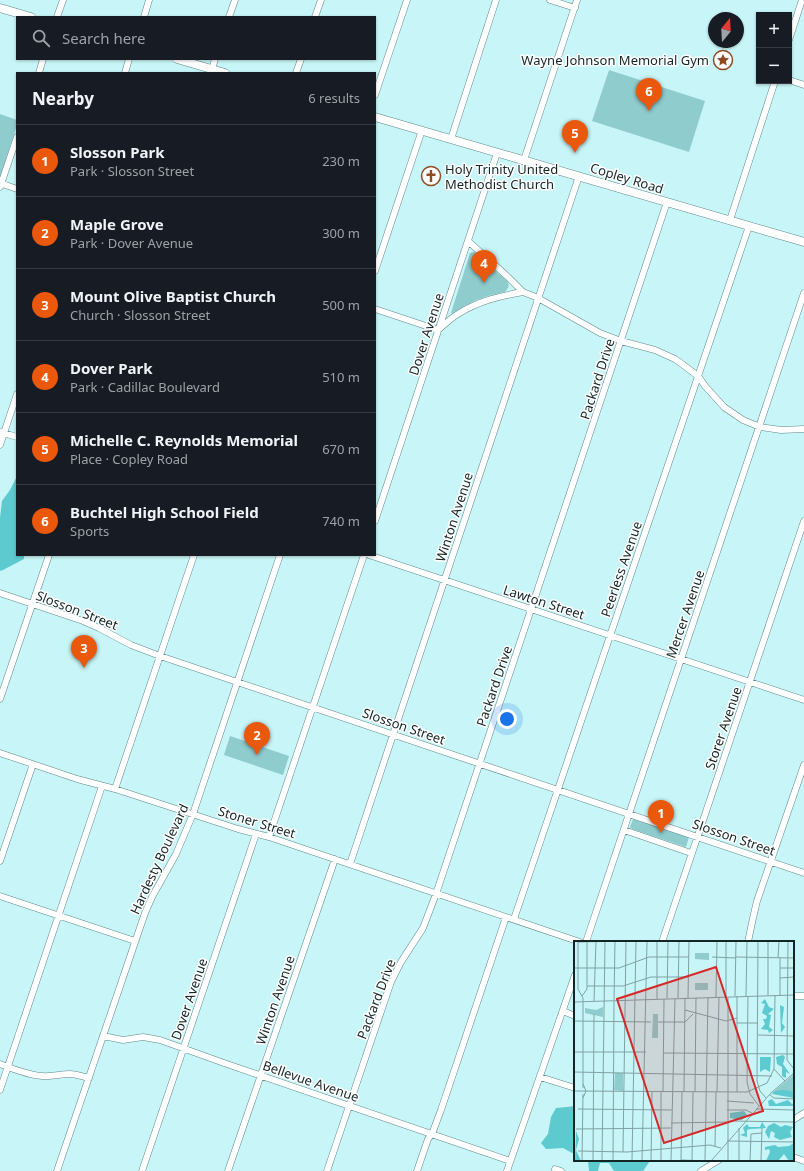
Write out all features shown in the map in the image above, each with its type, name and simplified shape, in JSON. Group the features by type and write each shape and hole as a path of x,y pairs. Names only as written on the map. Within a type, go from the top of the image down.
{"main road":[{"path":"0,8 28,16"},
{"path":"180,60 211,71"},
{"name":"Copley Road","path":"376,116 749,226 804,240"}],"street":[{"path":"57,16 63,0"},
{"path":"144,16 149,0"},
{"path":"229,16 235,0"},
{"path":"315,16 320,0"},
{"path":"376,92 406,0"},
{"path":"451,139 496,0"},
{"path":"550,0 575,8"},
{"path":"524,160 577,0"},
{"path":"792,31 802,0"},
{"path":"38,72 43,60"},
{"path":"125,72 129,60"},
{"path":"211,71 215,60"},
{"path":"296,72 301,60"},
{"path":"792,81 804,85"},
{"path":"730,220 774,84"},
{"path":"376,269 422,130"},
{"path":"16,140 0,185 16,189"},
{"name":"Dover Avenue","path":"376,518 497,153"},
{"name":"Winton Avenue","path":"350,864 579,176"},
{"name":"Packard Drive","path":"327,1171 391,982 430,912 667,202"},
{"name":"Peerless Avenue","path":"514,920 749,226"},
{"path":"468,241 523,292 538,298 600,333 621,341 655,350 679,362 698,376 724,407 743,420 760,427 786,430 804,429"},
{"path":"376,309 438,330 457,314 472,305 496,297 523,292"},
{"name":"Mercer Avenue","path":"586,941 804,293"},
{"path":"0,445 2,432 16,397"},
{"path":"2,432 16,437"},
{"name":"Storer Avenue","path":"662,941 804,521"},
{"path":"0,699 49,556"},
{"path":"115,789 194,556"},
{"name":"Hardesty Boulevard","path":"57,1171 145,913 152,897 176,854 194,814 280,556"},
{"path":"269,837 364,556"},
{"name":"Lawton Street","path":"372,556 804,700"},
{"name":"Slosson Street","path":"0,593 83,621 108,632 131,645 160,656 804,873"},
{"name":"Stoner Street","path":"0,753 269,837 514,920"},
{"path":"0,861 33,764"},
{"path":"748,941 757,901 804,765"},
{"path":"0,1090 102,786"},
{"path":"624,830 691,853"},
{"name":"Dover Avenue","path":"142,1171 256,834"},
{"name":"Winton Avenue","path":"228,1171 335,859"},
{"path":"0,896 135,942"},
{"path":"418,1171 506,917"},
{"path":"514,920 577,941"},
{"path":"507,1171 574,978"},
{"path":"562,1011 574,1016"},
{"name":"Bellevue Avenue","path":"103,1036 123,1040 143,1037 156,1039 510,1161"},
{"path":"0,1064 33,1075 51,1076 70,1074 88,1078"},
{"path":"540,1077 574,1088"},
{"path":"794,1119 804,1113"},
{"path":"794,1157 804,1161"},
{"path":"701,1171 717,1161"}],"shaded area":[{"path":"609,70 705,101 689,152 592,121"},
{"path":"0,114 16,120 16,128 0,177"},
{"path":"474,252 506,280 508,283 508,288 505,292 478,300 451,313 470,253"},
{"path":"16,478 16,556 24,556 24,559 1,571 0,518 2,501"},
{"path":"230,736 289,756 283,775 224,755"},
{"path":"633,819 689,837 686,847 632,829 630,827"},
{"path":"574,1106 574,1152 572,1153 563,1148 546,1149 541,1143 548,1134 551,1117 556,1108"},
{"path":"588,1161 650,1161 643,1171 614,1171 609,1163 600,1163 598,1171 589,1171"}],"place":[{"name":"Wayne Johnson Memorial Gym","path":"723,60"},
{"name":"Buchtel High School Field","path":"649,111"},
{"name":"Michelle C. Reynolds Memorial","path":"575,153"},
{"name":"Holy Trinity United Methodist Church","path":"431,176"},
{"name":"Dover Park","path":"484,283"},
{"name":"Mount Olive Baptist Church","path":"84,668"},
{"name":"Maple Grove","path":"257,755"},
{"name":"Slosson Park","path":"661,833"}]}
